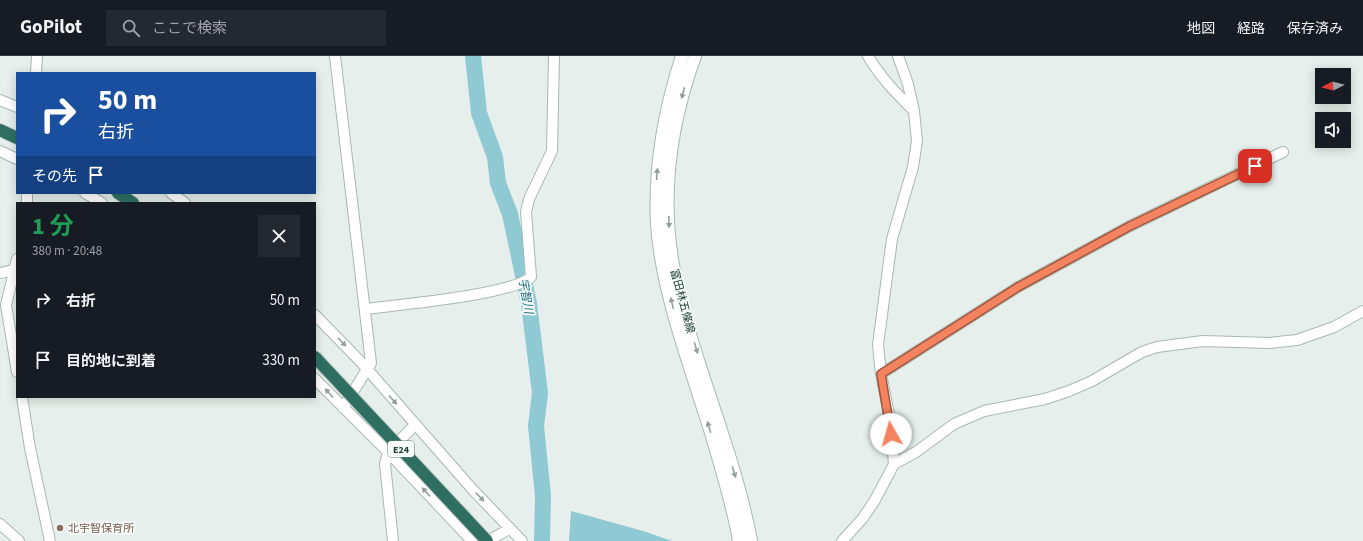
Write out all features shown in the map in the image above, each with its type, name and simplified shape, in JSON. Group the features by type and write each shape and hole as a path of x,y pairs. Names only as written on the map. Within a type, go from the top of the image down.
{"highway":[{"path":"0,130 16,138"},
{"path":"120,194 132,202"},
{"name":"E24","path":"316,358 488,541"}],"main road":[{"name":"富田林五條線","path":"682,56 665,115 659,151 656,193 658,227 664,268 674,313 724,476 739,537"},
{"name":"富田林五條線","path":"695,56 677,117 670,154 668,192 669,227 674,270 684,311 736,479 751,538"}],"street":[{"path":"36,72 37,56"},
{"path":"335,56 370,363 367,371 343,408"},
{"path":"365,309 494,290 518,285 531,277 526,212 529,199 552,151 554,56"},
{"path":"868,56 874,67 892,89 914,111"},
{"path":"894,464 890,419 881,374 878,345 890,251 912,167 917,141 914,111 908,84 898,56"},
{"path":"0,100 16,107"},
{"path":"0,151 16,159"},
{"path":"881,374 973,314 1025,283 1130,226 1283,152"},
{"path":"87,194 100,202"},
{"path":"172,194 184,202"},
{"path":"16,263 6,305 16,367"},
{"path":"0,273 14,270"},
{"path":"842,541 863,518 875,500 885,478 894,464 916,452 954,424 984,411 1045,399 1069,391 1092,381 1142,352 1157,346 1203,341 1269,343 1297,340 1334,327 1363,311"},
{"path":"316,316 509,529 522,541"},
{"path":"316,380 388,452 472,541"},
{"path":"22,398 30,448 50,541"},
{"path":"393,541 385,464 388,452 415,425"},
{"path":"0,524 19,541"},
{"path":"488,541 509,529"}],"water":[{"path":"571,511 643,531 672,541 569,541"}],"waterway":[{"name":"宇智川","path":"473,56 479,113 495,157 498,183 510,214 529,304 540,393 536,426 543,496 542,541"}],"place":[{"name":"北宇智保育所","path":"60,528"}],"route":[{"path":"891,434 890,419 881,374 973,314 1018,287 1130,226 1255,166"}]}
